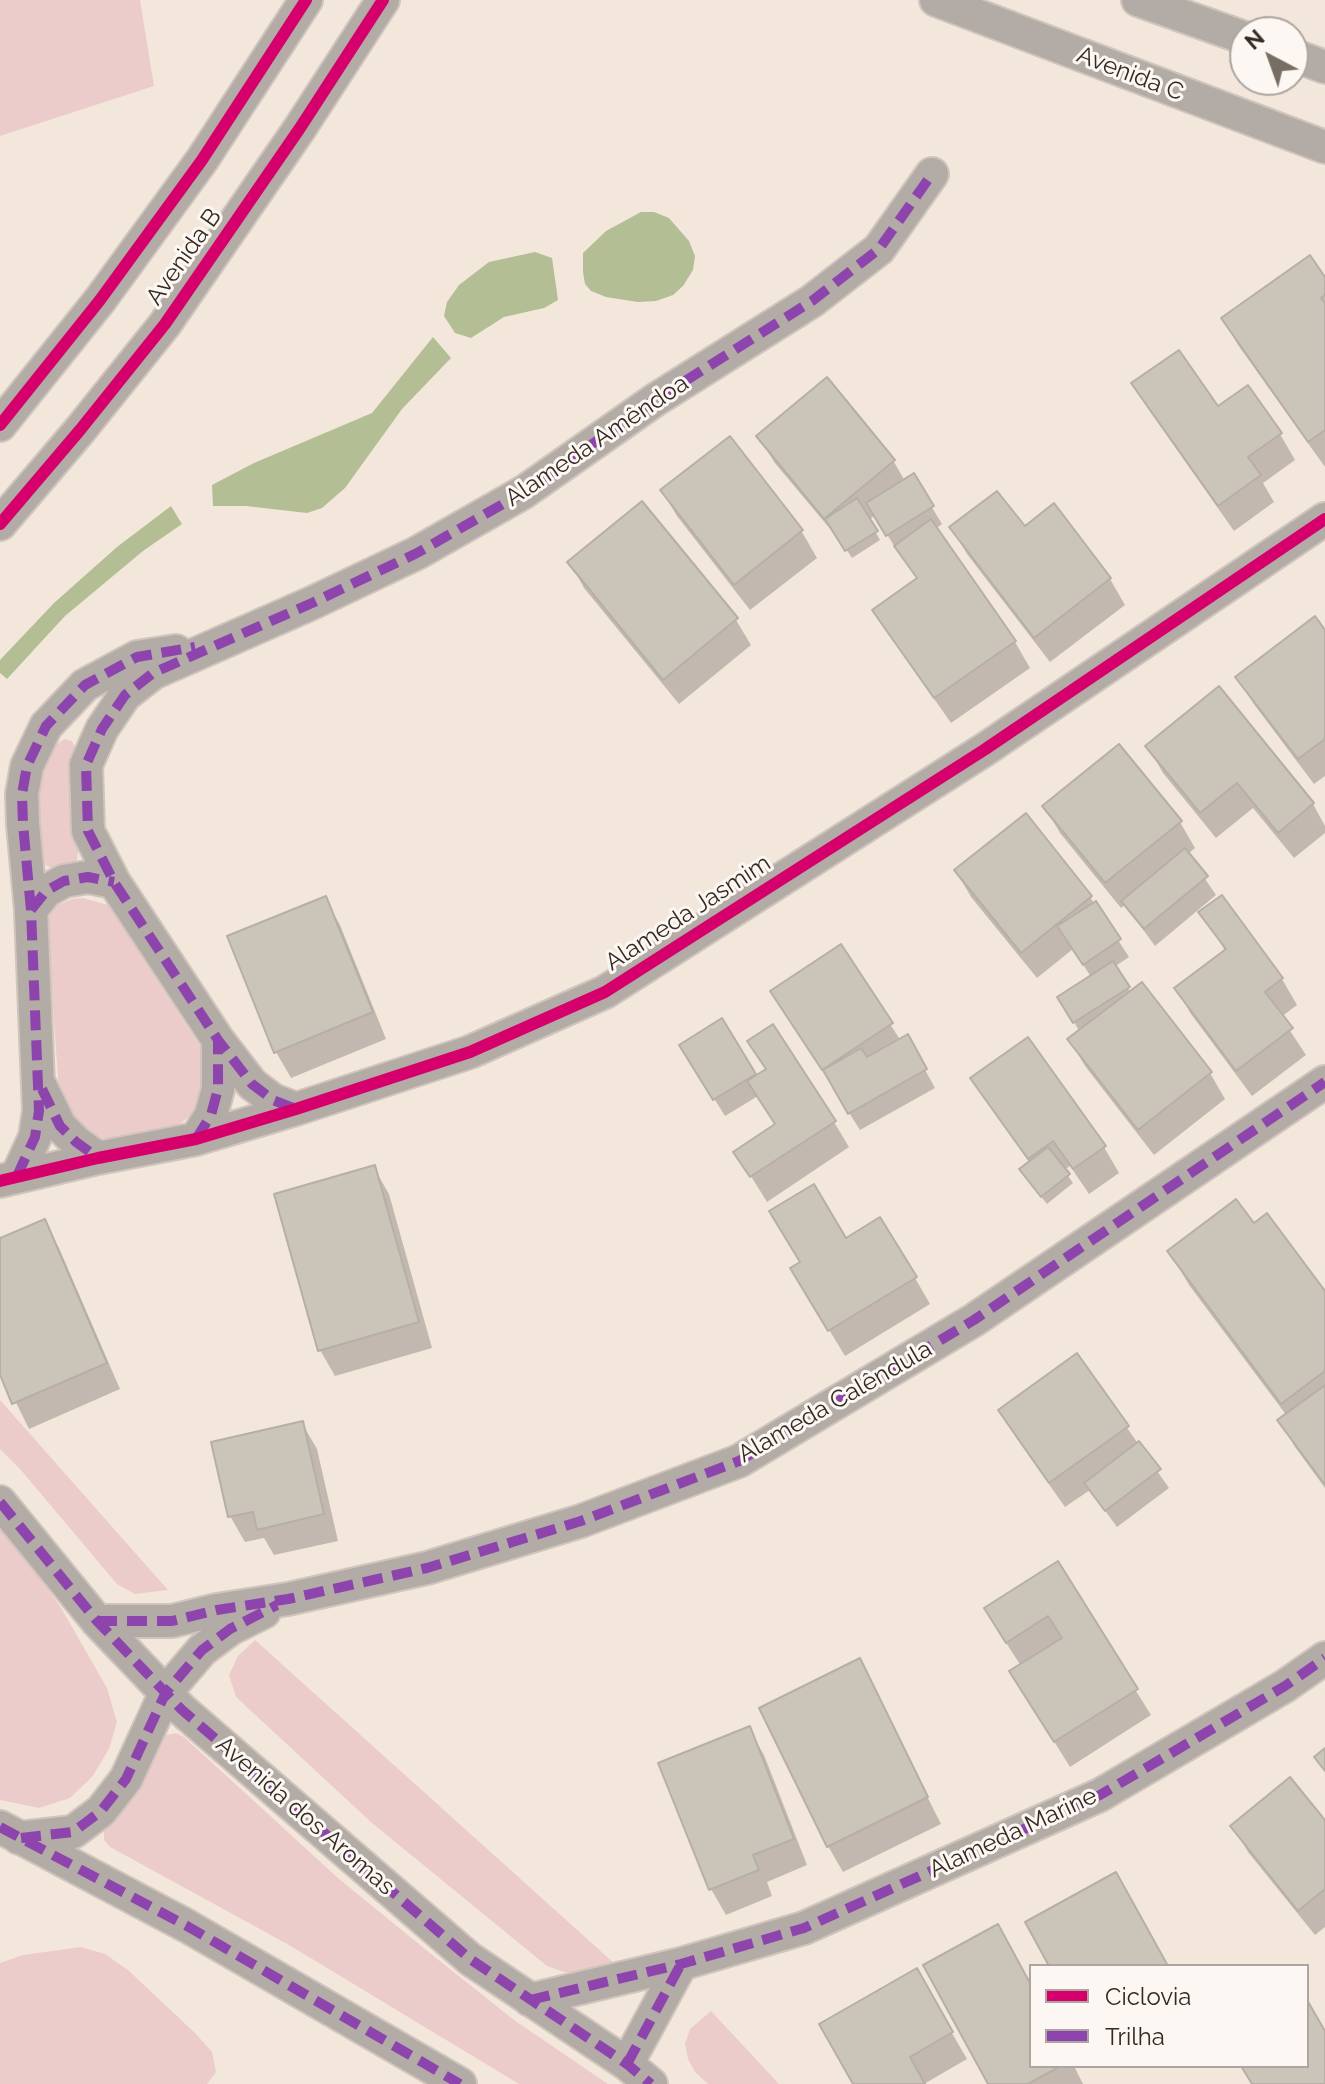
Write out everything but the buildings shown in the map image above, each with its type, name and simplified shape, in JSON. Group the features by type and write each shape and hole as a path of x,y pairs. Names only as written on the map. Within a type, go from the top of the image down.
{"street":[{"name":"Avenida B","path":"0,425 100,300 193,173 306,0"},
{"name":"Avenida B","path":"0,524 165,324 300,128 383,0"},
{"name":"Avenida C","path":"936,0 1325,147"},
{"path":"1138,0 1229,32"},
{"name":"Alameda Amêndoa","path":"215,644 312,603 417,553 524,492 655,400 823,292 879,249 932,174"},
{"name":"Alameda Jasmim","path":"9,1179 196,1139 296,1109 470,1052 605,992 984,750 1325,519"},
{"path":"215,644 153,673 125,695 102,729 86,765 88,831 114,882 218,1040 252,1084 273,1100 296,1109"},
{"path":"9,1179 35,1137 39,1111 31,910 22,794 27,766 46,726 85,685 137,657 215,644"},
{"path":"31,910 46,891 64,881 88,877 114,882"},
{"path":"196,1139 211,1115 218,1089 218,1040"},
{"path":"39,1082 60,1126 98,1158"},
{"name":"Alameda Calêndula","path":"97,1621 172,1621 427,1568 581,1521 739,1461 974,1320 1325,1082"},
{"name":"Avenida dos Aromas","path":"0,1502 97,1621 181,1709 470,1959 639,2074"},
{"name":"Alameda Calêndula","path":"9,1833 73,1832 101,1811 126,1779 166,1692 202,1650 230,1629 288,1599"},
{"name":"Alameda Marine","path":"530,2000 681,1964 804,1928 1100,1795 1285,1686 1325,1658"},
{"path":"9,1833 187,1926 460,2084"},
{"path":"639,2074 681,1964"}],"shaded area":[{"path":"0,0 140,0 154,86 0,136"},
{"path":"641,212 654,212 669,218 689,241 695,256 693,270 683,286 673,295 656,301 638,302 606,297 591,291 585,284 583,253 606,231"},
{"path":"535,252 552,258 558,300 544,308 504,317 471,338 455,333 444,316 447,302 459,285 489,262"},
{"path":"433,337 451,358 402,409 345,488 322,508 307,513 246,506 213,506 212,485 254,463 372,413"},
{"path":"171,506 182,524 143,551 65,616 7,679 0,673 0,660 54,603 117,547"},
{"path":"64,739 72,741 75,747 78,851 77,860 70,866 53,869 42,863 38,850 38,802 44,766 52,748"},
{"path":"83,898 108,905 205,1054 202,1100 193,1114 161,1132 118,1140 101,1138 78,1125 65,1109 59,1091 47,926 50,915 58,905"},
{"path":"0,1400 168,1590 135,1594 117,1584 0,1449"},
{"path":"0,1529 20,1550 60,1606 107,1688 117,1722 109,1749 92,1777 70,1798 39,1808 0,1800"},
{"path":"255,1640 615,1964 582,1973 564,1972 547,1966 372,1823 236,1697 229,1675 238,1656"},
{"path":"176,1733 338,1878 431,1954 514,2020 608,2084 519,2084 289,1945 110,1847 104,1840 104,1831 138,1791 160,1736"},
{"path":"81,1947 105,1954 128,1970 196,2034 212,2052 216,2072 207,2084 0,2084 0,1963 23,1955"},
{"path":"711,2011 779,2084 708,2084 695,2072 685,2044 690,2029"}],"marked path":[{"path":"293,1108 273,1100 252,1084 218,1040 114,882 88,831 86,765 102,729 125,695 153,673 417,553 524,492 655,400 812,301 879,249 932,174"},
{"path":"17,1176 35,1137 39,1111 31,910 23,824 22,794 27,766 46,726 85,685 137,657 195,647"},
{"path":"31,910 46,891 64,881 88,877 114,882"},
{"path":"196,1139 211,1115 218,1089 218,1040"},
{"path":"97,1621 172,1621 427,1568 581,1521 739,1461 974,1320 1325,1082"},
{"path":"42,1089 60,1126 98,1158"},
{"path":"0,1502 97,1621 181,1709 470,1959 627,2064 651,2084"},
{"path":"21,1838 73,1832 101,1811 126,1779 166,1692 202,1650 230,1629 277,1605"},
{"path":"530,2000 681,1964 804,1928 1100,1795 1285,1686 1325,1658"},
{"path":"0,1827 187,1926 460,2084"},
{"path":"627,2064 681,1964"}],"cycle path":[{"path":"0,425 100,300 202,160 306,0"},
{"path":"0,524 165,324 300,128 383,0"},
{"path":"0,1181 196,1139 296,1109 470,1052 605,992 984,750 1325,519"}]}
